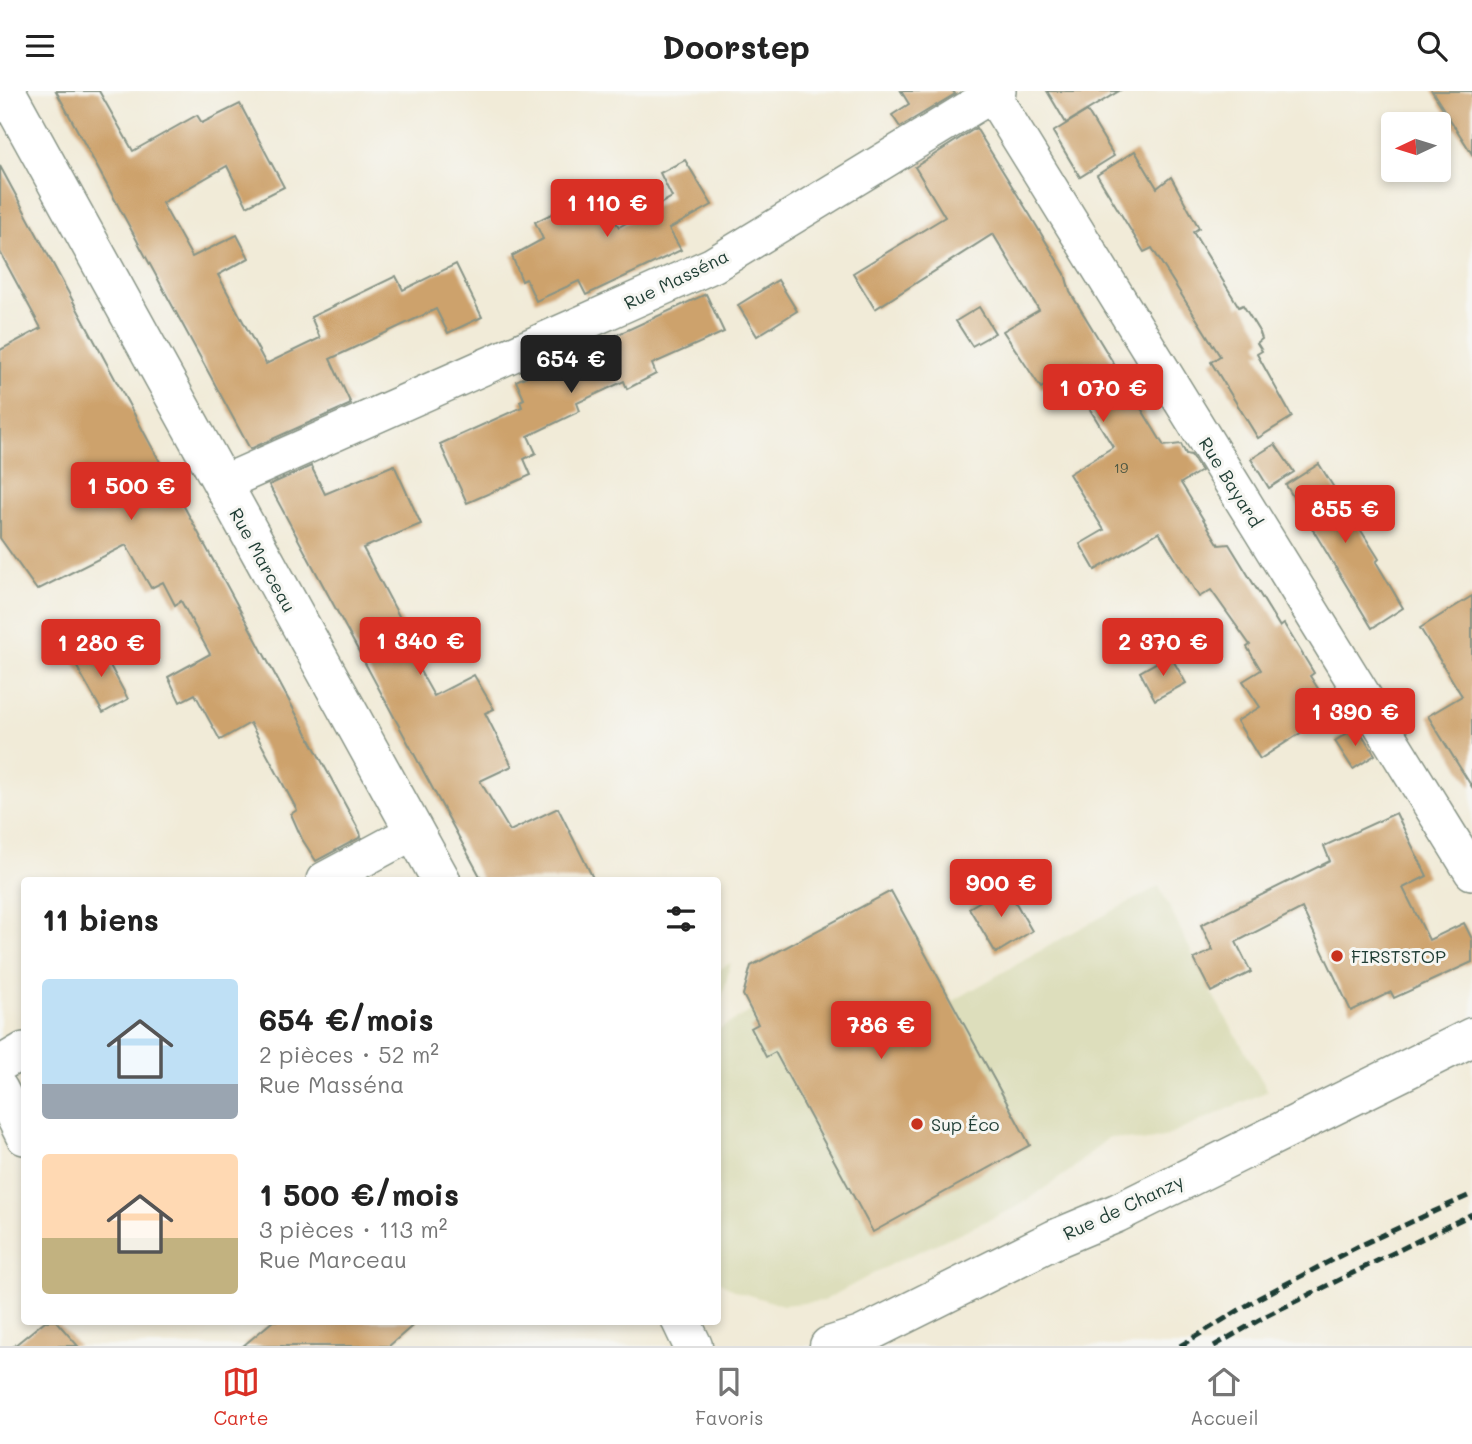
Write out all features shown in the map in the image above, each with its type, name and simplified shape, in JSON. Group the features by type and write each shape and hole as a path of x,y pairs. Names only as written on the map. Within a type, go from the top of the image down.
{"main road":[{"name":"Rue Marceau","path":"6,91 439,877"},
{"name":"Rue de Chanzy","path":"846,1343 1055,1239 1117,1213 1472,1037"},
{"name":"Rue de Chanzy","path":"1386,1080 1472,1054"},
{"path":"683,1325 693,1346"}],"street":[{"name":"Rue Masséna","path":"221,485 713,265 993,92"},
{"name":"Rue Bayard","path":"993,92 1472,872"},
{"path":"330,877 415,831"},
{"path":"0,1064 21,1052"},
{"path":"0,1090 21,1131"}],"shaded area":[{"path":"1159,886 1211,992 1268,1091 1167,1136 1144,1141 1109,1137 1071,1170 1017,1207 891,1264 823,1301 783,1305 738,1292 721,1283 721,1028 751,1011 743,995 751,966 891,890 953,1001"},
{"path":"731,963 721,1001 721,968"}],"building":[{"path":"56,91 99,91 133,151 197,115 202,123 240,104 284,187 247,206 227,166 162,203 192,257 237,235 249,258 218,275 266,364 320,338 311,317 396,276 403,290 456,264 482,317 448,333 436,309 330,359 351,404 250,449"},
{"path":"901,91 953,91 955,94 900,127 892,115 909,104"},
{"path":"1047,91 1119,91 1066,123"},
{"path":"1432,91 1472,91 1472,154 1451,121 1451,112 1445,112"},
{"path":"1087,111 1114,156 1080,177 1053,132"},
{"path":"976,128 1065,274 1070,292 1164,446 1181,444 1201,471 1181,483 1219,545 1229,544 1280,627 1284,624 1314,673 1310,676 1333,712 1260,759 1237,721 1260,707 1243,681 1261,670 1247,647 1250,645 1211,590 1199,597 1159,532 1095,570 1080,544 1104,530 1069,474 1113,447 1067,372 1041,388 1003,331 1039,310 993,234 875,309 853,273 945,217 915,167"},
{"path":"1135,151 1157,188 1171,177 1199,228 1193,232 1239,307 1243,305 1260,333 1262,339 1257,343 1262,351 1257,354 1292,417 1258,438 1211,362 1220,356 1152,248 1144,252 1097,175"},
{"path":"685,160 712,205 669,229 681,250 586,295 579,281 536,301 526,279 522,281 512,256 543,239 535,222 596,192 619,227 672,197 660,173"},
{"path":"0,166 360,832 361,837 316,861 291,814 297,810 250,723 220,740 195,694 180,702 168,677 210,654 181,601 175,605 163,582 151,588 126,545 37,590 0,538 0,350 41,328 0,252"},
{"path":"778,280 797,311 757,336 738,305"},
{"path":"706,294 724,332 652,364 656,374 627,389 624,381 577,403 580,411 528,436 536,453 524,459 531,475 467,503 440,444 522,407 520,401 524,399 516,381"},
{"path":"979,307 995,333 972,346 956,321"},
{"path":"1275,444 1294,472 1269,488 1251,459"},
{"path":"1319,464 1379,559 1376,562 1403,608 1372,628 1286,485"},
{"path":"394,465 421,524 363,548 409,635 402,639 434,696 474,675 494,709 485,713 512,766 480,781 510,831 558,808 592,877 480,877 269,485 311,466 325,494"},
{"path":"1472,596 1472,787 1428,716 1462,696 1420,628"},
{"path":"99,645 128,699 103,713 73,660"},
{"path":"1170,655 1186,683 1155,700 1140,672"},
{"path":"1357,727 1375,755 1353,769 1335,741"},
{"path":"1396,813 1427,876 1403,888 1429,940 1464,923 1472,939 1472,962 1394,998 1391,992 1351,1011 1302,908 1236,942 1251,972 1211,992 1194,959 1213,950 1201,925 1330,861 1324,846"},
{"path":"1006,886 1032,931 996,953 969,908"},
{"path":"891,891 1030,1145 873,1232 775,1052 766,1057 751,1028 758,1024 743,995 751,966"},
{"path":"40,1325 60,1325 78,1346 14,1346"},
{"path":"268,1325 413,1325 389,1346 243,1346"}],"railway":[{"path":"1180,1346 1259,1298 1357,1247 1472,1194"},
{"path":"1214,1346 1266,1316 1472,1214"}],"place":[{"name":"FIRSTSTOP","path":"1337,956"},
{"name":"Sup Éco","path":"917,1124"}]}
